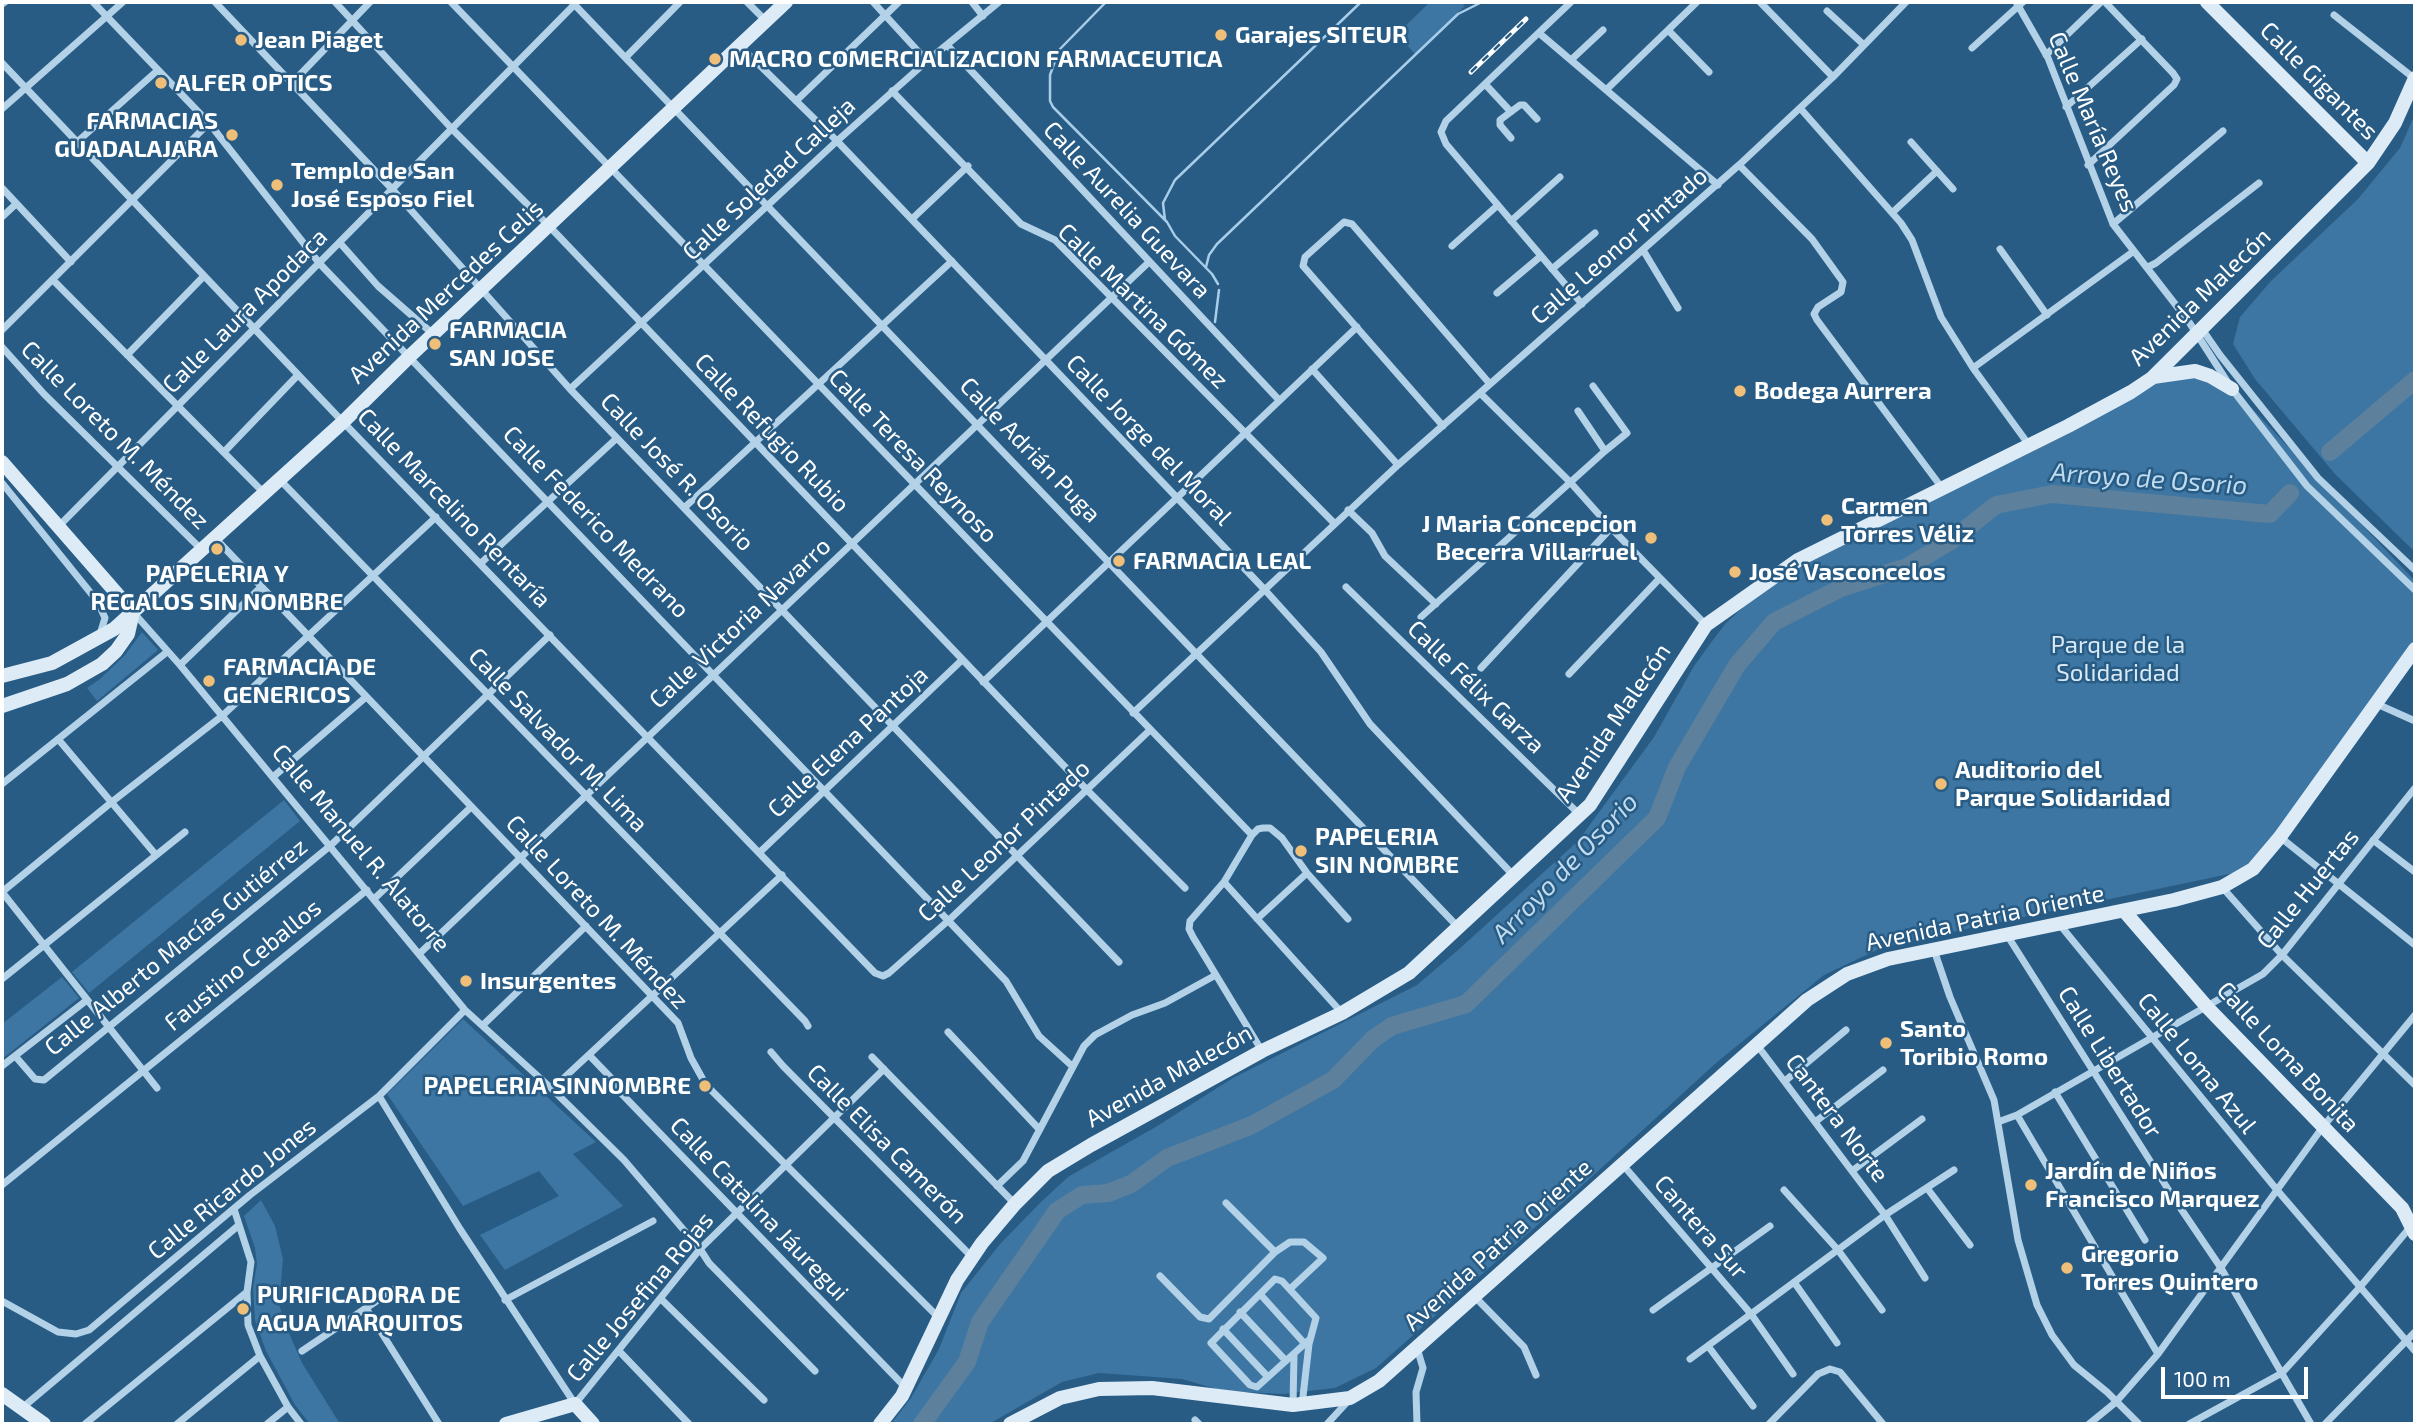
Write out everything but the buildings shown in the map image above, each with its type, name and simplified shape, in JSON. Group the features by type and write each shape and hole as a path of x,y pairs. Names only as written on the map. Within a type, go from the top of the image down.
{"street":[{"name":"Calle Federico Medrano","path":"93,2 209,123 320,264 949,920 1006,981 1039,1036 1072,1066"},
{"path":"2,109 123,2"},
{"name":"Calle José R. Osorio","path":"215,2 393,190 570,389 1119,962"},
{"name":"Calle Refugio Rubio","path":"335,2 452,129 549,226 1087,790 1185,888"},
{"path":"292,83 370,2"},
{"name":"Calle Teresa Reynoso","path":"451,2 1252,835"},
{"path":"626,57 680,2"},
{"path":"747,2 766,21"},
{"name":"Avenida Mercedes Celis","path":"2,676 52,663 99,638 133,612 343,422 786,2"},
{"path":"873,2 927,61"},
{"path":"796,100 899,2"},
{"path":"972,2 983,16"},
{"name":"Calle Soledad Calleja","path":"570,389 892,91 999,2"},
{"path":"1571,2 1446,121 1441,132 1446,144 1582,304"},
{"path":"1606,90 1697,2"},
{"path":"1760,2 1833,77"},
{"name":"Calle Leonor Pintado","path":"1133,713 1334,523 1718,185 1833,77 1905,2"},
{"path":"2046,55 2103,2 2142,39 2177,79 2174,85 2088,165"},
{"name":"Calle Gigantes","path":"2207,2 2368,163"},
{"name":"Calle Laura Apodaca","path":"57,528 575,3"},
{"name":"Calle Adrián Puga","path":"575,3 1459,927"},
{"path":"1972,48 2019,3"},
{"name":"Calle María Reyes","path":"2019,3 2046,55 2113,223 2318,478 2415,570"},
{"path":"1827,11 1864,45"},
{"path":"2334,15 2415,78"},
{"path":"1571,60 1603,30"},
{"path":"1668,30 1709,72"},
{"path":"1539,33 1718,185"},
{"path":"2066,107 2142,39"},
{"name":"Calle Jorge del Moral","path":"740,45 837,141 1265,590 1321,652 1370,724 1514,876"},
{"name":"Calle Aurelia Guevara","path":"947,45 1279,400"},
{"name":"Calle Marcelino Rentaría","path":"2,63 343,422 875,973 883,976"},
{"path":"77,142 158,70"},
{"name":"Avenida Malecón","path":"880,1424 906,1388 957,1280 972,1257 1015,1204 1048,1171 1262,1051 1342,1013 1409,973 1590,805 1706,625 1798,560 2029,445 2131,392 2152,378 2196,329 2368,163 2395,123 2415,78"},
{"path":"1485,84 1511,112"},
{"name":"Calle Martina Gómez","path":"892,91 968,166 1021,224 1055,240 1334,523"},
{"path":"1511,138 1500,125 1500,120 1520,105 1524,105 1537,119"},
{"path":"1800,108 1893,212 1912,240 1941,317 1973,368 2029,445"},
{"path":"2,330 209,123"},
{"path":"2113,223 2223,131"},
{"path":"1911,142 1953,189"},
{"path":"1739,165 1812,239 1843,282 1840,292 1818,307 1814,314 1942,488"},
{"path":"912,219 968,166"},
{"path":"1893,212 1937,171"},
{"path":"1511,221 1560,177"},
{"path":"2148,267 2259,183"},
{"path":"2,188 71,262"},
{"path":"2,217 16,204"},
{"path":"1452,246 1498,205"},
{"path":"1443,426 1303,266 1305,257 1344,222 1352,225 1490,384"},
{"path":"1552,269 1595,233"},
{"path":"340,243 378,286 433,334"},
{"path":"2000,249 2047,315"},
{"path":"1643,250 1678,308"},
{"path":"1973,368 2134,251"},
{"path":"1497,293 1541,256"},
{"path":"684,508 952,261"},
{"name":"Calle Victoria Navarro","path":"419,954 1149,262"},
{"path":"127,355 204,276"},
{"path":"53,280 264,493"},
{"path":"983,681 1357,327"},
{"name":"Calle María Reyes","path":"2196,329 2232,389 2307,486 2415,590"},
{"name":"Calle Loreto M. Méndez","path":"2,347 44,394 202,550"},
{"path":"1311,369 1398,466"},
{"path":"2152,378 2195,371 2232,389"},
{"path":"224,452 298,375"},
{"path":"1421,617 1627,433 1593,386"},
{"path":"1480,393 1570,482 1706,625"},
{"path":"1578,411 1605,451"},
{"path":"481,564 617,438"},
{"name":"Calle Manuel R. Alatorre","path":"2,461 57,528 180,665 466,1010 624,1160 709,1263 815,1371"},
{"name":"Calle Salvador M. Lima","path":"280,479 808,1026"},
{"path":"2,484 6,495 98,602 105,618 99,638"},
{"path":"1349,510 1372,533 1385,556 1436,604"},
{"path":"157,1088 2,892 222,716 309,638 436,517"},
{"path":"1480,668 1611,528"},
{"name":"Calle Loreto M. Méndez","path":"215,538 678,1023 691,1058 706,1085 940,1319"},
{"path":"1569,674 1660,578"},
{"path":"180,665 261,587"},
{"name":"Calle Félix Garza","path":"1346,587 1580,815"},
{"name":"Avenida Mercedes Celis","path":"2,706 67,684 102,664 128,634 133,612"},
{"name":"Calle Alberto Macías Gutiérrez","path":"16,1057 35,1079 42,1080 109,1028 330,846 550,635"},
{"name":"Avenida Patria Oriente","path":"1327,1424 1350,1398 1379,1381 1417,1348 1807,1000 1847,974 1888,959 2125,912 2222,887 2253,869 2280,837 2415,649"},
{"path":"2,784 167,652"},
{"name":"Calle Elena Pantoja","path":"760,852 962,660"},
{"path":"273,777 366,697"},
{"path":"2377,704 2415,721"},
{"name":"Calle Leonor Pintado","path":"883,976 949,920 1150,730"},
{"path":"58,739 156,855"},
{"name":"Calle Huertas","path":"1998,1122 2017,1115 2263,974 2282,955 2415,788"},
{"path":"374,899 471,807"},
{"path":"1262,1051 1214,976 1189,929 1190,921 1224,882 1252,835 1258,829 1270,828 1282,838 1307,873 1348,919"},
{"path":"2,979 186,832"},
{"path":"2280,837 2415,944"},
{"path":"2373,841 2415,872"},
{"path":"1257,919 1307,873"},
{"path":"552,1089 782,875"},
{"path":"1224,882 1342,1013"},
{"path":"2222,887 2282,955 2415,1085"},
{"name":"Faustino Ceballos","path":"2,1185 367,890"},
{"name":"Calle Loma Bonita","path":"2125,912 2207,1006 2402,1208 2414,1228"},
{"name":"Calle Loma Azul","path":"2060,925 2277,1191 2415,1351"},
{"path":"482,1026 586,926"},
{"name":"Calle Libertador","path":"2007,935 2221,1268 2311,1424"},
{"path":"1934,949 1950,997 1988,1082 1998,1122 2018,1240 2037,1306 2052,1335 2074,1365 2138,1424"},
{"path":"997,1186 1023,1161 1084,1045 1095,1035 1132,1015 1165,1003 1214,976"},
{"path":"2,1066 87,1000"},
{"name":"Calle Ricardo Jones","path":"2,1301 58,1332 76,1334 89,1330 234,1209 379,1096 466,1010"},
{"path":"2089,1424 2116,1402 2158,1354 2322,1128 2415,1015"},
{"path":"1784,1081 1846,1030"},
{"path":"948,1032 1040,1129"},
{"name":"Cantera Norte","path":"1758,1045 1885,1215 1926,1278"},
{"name":"Calle Catalina Jáuregui","path":"589,1055 736,1214 906,1388"},
{"name":"Calle Elisa Camerón","path":"774,1055 972,1257"},
{"path":"872,1057 1015,1204"},
{"name":"Calle Josefina Rojas","path":"575,1404 700,1249 884,1069"},
{"path":"1815,1122 1883,1070"},
{"path":"2055,1092 2145,1241"},
{"path":"379,1096 505,1300 575,1404 593,1424"},
{"path":"2017,1115 2158,1354"},
{"path":"1852,1171 1922,1119"},
{"name":"Cantera Sur","path":"1623,1165 1751,1314 1793,1374"},
{"path":"1690,1359 1885,1215 1954,1170"},
{"path":"1927,1188 1970,1245"},
{"path":"1784,1190 1838,1250 1882,1310"},
{"path":"1226,1203 1275,1252"},
{"path":"234,1209 251,1262 247,1292 248,1325 260,1356 288,1407 301,1424"},
{"path":"505,1300 653,1221"},
{"path":"22,1408 239,1225"},
{"path":"1653,1310 1770,1226"},
{"path":"2189,1424 2282,1373 2414,1228"},
{"path":"1160,1276 1200,1317 1209,1319 1275,1252 1285,1244 1296,1241 1311,1246 1323,1258 1290,1289"},
{"path":"1297,1405 1305,1372 1307,1342 1315,1318 1282,1281 1275,1279 1212,1340 1212,1347 1250,1385 1257,1387 1307,1342"},
{"path":"1794,1282 1837,1343"},
{"path":"302,1351 396,1288"},
{"path":"85,1424 247,1292"},
{"path":"1260,1294 1307,1342"},
{"path":"1475,1297 1524,1347 1536,1375"},
{"path":"661,1299 764,1399"},
{"path":"366,1308 439,1424"},
{"path":"1240,1312 1286,1361"},
{"path":"1223,1329 1268,1377"},
{"path":"2325,1424 2415,1332"},
{"path":"1708,1346 1753,1406"},
{"path":"1417,1348 1423,1368 1416,1392 1417,1424"},
{"path":"619,1351 689,1424"},
{"path":"1294,1354 1293,1374 1297,1405"},
{"path":"177,1424 260,1356"},
{"path":"1769,1424 1818,1374 1830,1369 1840,1372 1882,1424"},
{"path":"1293,1374 1305,1372"},
{"name":"Avenida Patria Oriente","path":"1010,1424 1060,1398 1100,1389 1152,1388 1297,1405 1350,1398"},
{"path":"2,1394 44,1424"},
{"path":"506,1424 575,1404"},
{"path":"267,1424 288,1407"}],"green space":[{"path":"1430,2 1461,2 1465,6 1415,54 1397,34"},
{"path":"2415,114 2415,552 2335,474 2255,379 2233,344 2240,317 2271,281 2358,199 2400,148"},
{"name":"Parque de la Solidaridad","path":"2195,371 2228,383 2415,581 2415,647 2253,869 1881,948 1824,975 1716,1063 1376,1368 1335,1388 1283,1394 1223,1391 1182,1379 1099,1373 1062,1382 989,1424 891,1424 911,1398 939,1349 961,1293 1000,1244 1042,1201 1068,1177 1154,1128 1233,1078 1417,985 1457,951 1578,841 1654,737 1694,666 1713,640 1726,623 1782,572 2152,378"},
{"path":"142,632 158,650 97,701 87,688 125,655"},
{"path":"284,800 300,821 89,993 72,972"},
{"path":"62,977 79,998 2,1059 2,1024"},
{"path":"463,1019 596,1142 573,1154 623,1206 505,1270 480,1235 559,1196 539,1171 463,1206 387,1094"},
{"path":"261,1200 275,1226 283,1259 279,1304 285,1324 302,1363 340,1424 310,1424 295,1405 266,1351 255,1320 253,1288 257,1264 255,1248 244,1216"}],"waterway":[{"path":"1106,2 1059,50 1050,75 1050,101 1167,222 1175,236 1212,274 1218,284"},
{"path":"1165,220 1163,203 1175,180 1361,2"},
{"path":"1206,267 1209,255 1217,244 1458,14 1482,2"},
{"path":"1215,322 1219,290"},
{"name":"Arroyo de Osorio","path":"2330,452 2415,380"},
{"name":"Arroyo de Osorio","path":"922,1424 967,1362 980,1322 1057,1211 1082,1195 1108,1193 1131,1184 1167,1158 1252,1125 1333,1080 1373,1039 1392,1026 1466,1004 1657,818 1677,767 1737,665 1774,622 1841,588 1907,567 1952,540 1996,505 2052,494 2270,514 2290,493"}],"railway":[{"path":"1471,72 1526,19"}],"place":[{"name":"Garajes SITEUR","path":"1221,35"},
{"name":"Jean Piaget","path":"241,40"},
{"name":"MACRO COMERCIALIZACION FARMACEUTICA","path":"715,59"},
{"name":"ALFER OPTICS","path":"161,83"},
{"name":"FARMACIAS GUADALAJARA","path":"232,135"},
{"name":"Templo de San José Esposo Fiel","path":"277,185"},
{"name":"FARMACIA SAN JOSE","path":"435,344"},
{"name":"Bodega Aurrera","path":"1740,391"},
{"name":"Carmen Torres Véliz","path":"1827,520"},
{"name":"J Maria Concepcion Becerra Villarruel","path":"1651,538"},
{"name":"PAPELERIA Y REGALOS SIN NOMBRE","path":"217,549"},
{"name":"FARMACIA LEAL","path":"1119,561"},
{"name":"José Vasconcelos","path":"1735,572"},
{"name":"FARMACIA DE GENERICOS","path":"209,681"},
{"name":"Auditorio del Parque Solidaridad","path":"1941,784"},
{"name":"PAPELERIA SIN NOMBRE","path":"1301,851"},
{"name":"Insurgentes","path":"466,981"},
{"name":"Santo Toribio Romo","path":"1886,1043"},
{"name":"PAPELERIA SINNOMBRE","path":"705,1086"},
{"name":"Jardín de Niños Francisco Marquez","path":"2031,1185"},
{"name":"Gregorio Torres Quintero","path":"2067,1268"},
{"name":"PURIFICADORA DE AGUA MARQUITOS","path":"243,1309"}]}
